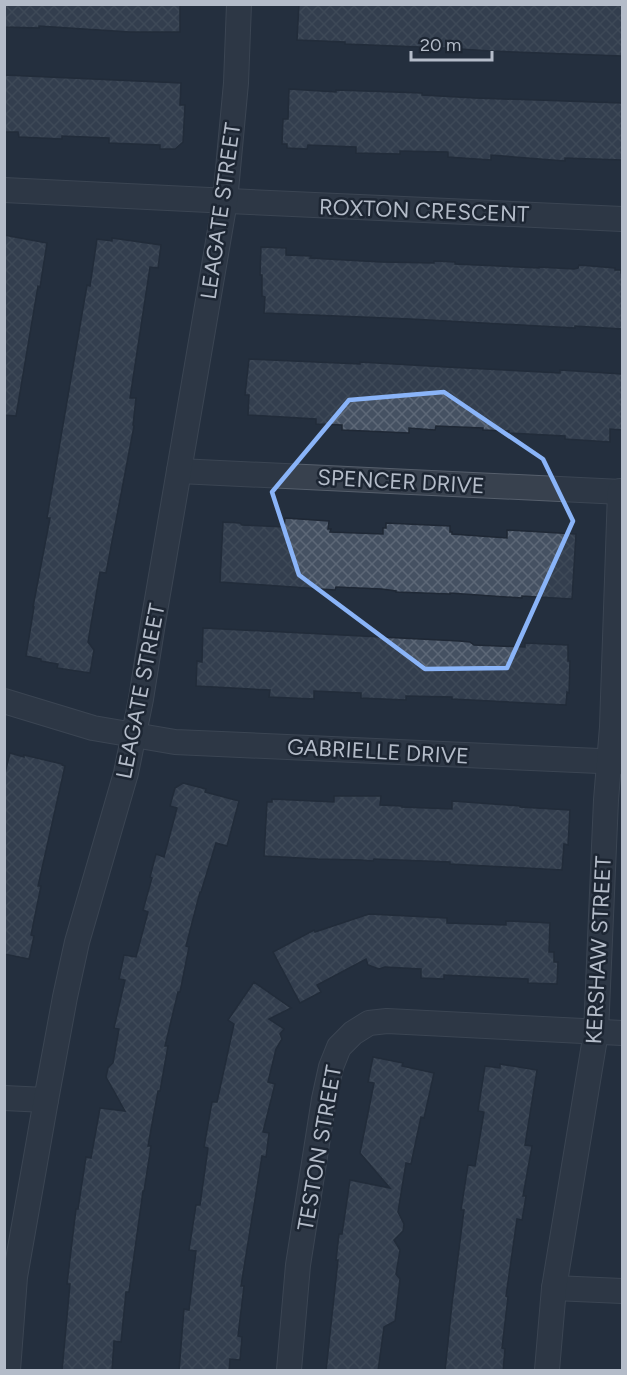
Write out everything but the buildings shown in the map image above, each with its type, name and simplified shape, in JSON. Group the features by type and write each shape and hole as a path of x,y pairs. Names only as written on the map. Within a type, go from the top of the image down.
{"street":[{"name":"LEAGATE STREET","path":"8,1371 15,1277 46,1100 77,942 126,773 134,735 225,201 236,83 239,4"},
{"name":"ROXTON CRESCENT","path":"4,190 622,219"},
{"name":"SPENCER DRIVE","path":"179,471 621,491"},
{"name":"KERSHAW STREET","path":"548,1371 554,1288 596,1032 605,811 616,762 612,727 621,491"},
{"name":"GABRIELLE DRIVE","path":"4,700 93,728 175,742 616,762"},
{"name":"TESTON STREET","path":"289,1371 298,1265 324,1099 339,1047 353,1033 369,1023 387,1021 622,1033"},
{"path":"4,1098 46,1100"},
{"path":"554,1288 622,1291"}],"highlighted area":[{"path":"444,392 543,459 573,521 507,668 425,669 299,575 272,492 349,400"}]}
